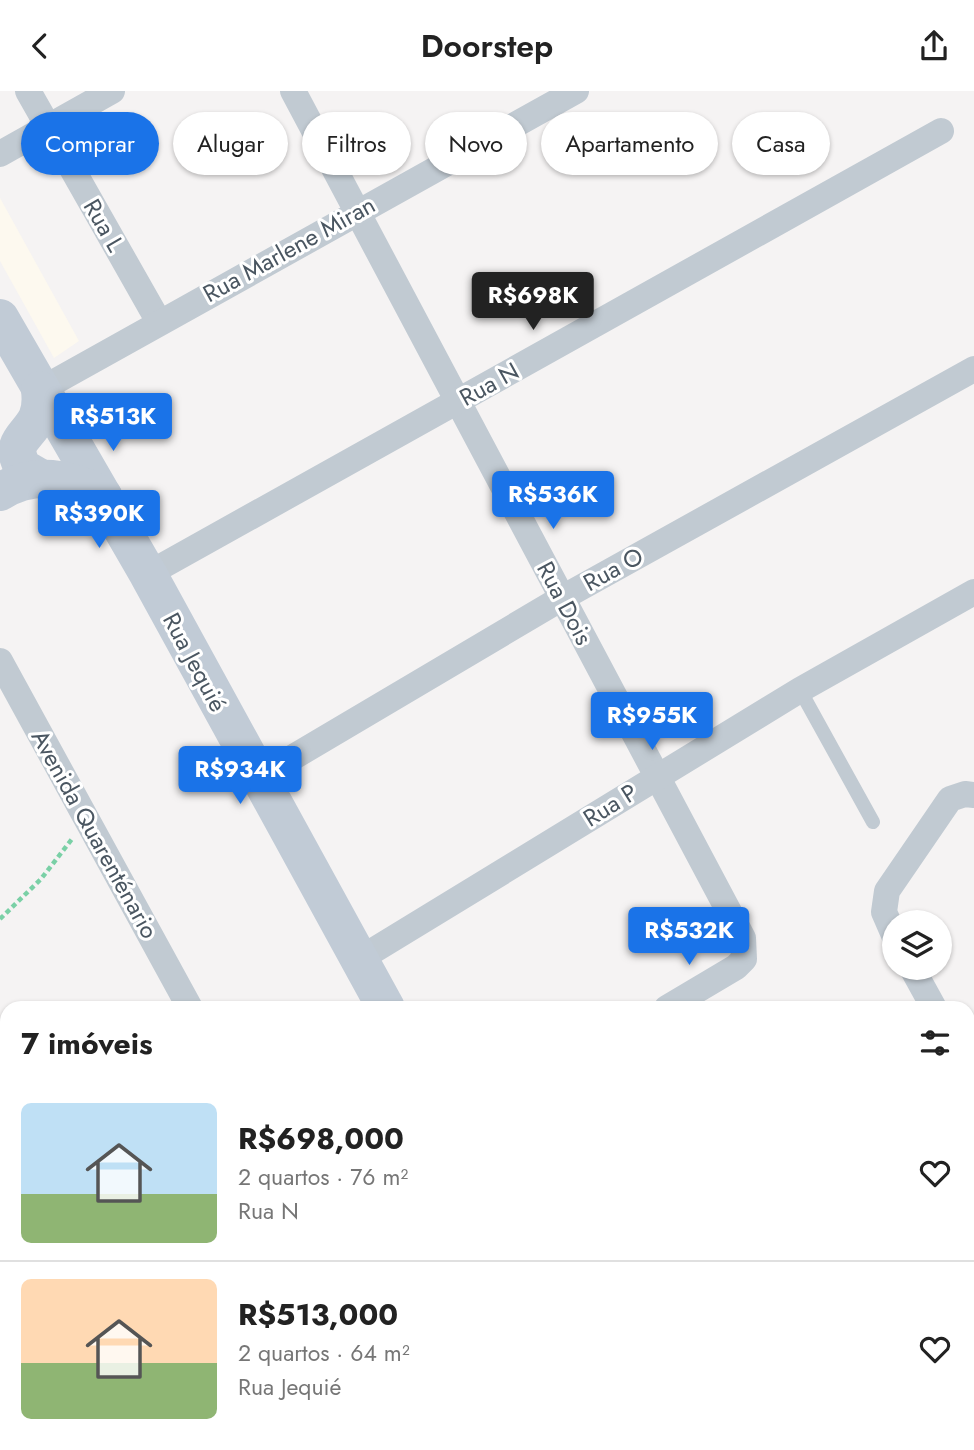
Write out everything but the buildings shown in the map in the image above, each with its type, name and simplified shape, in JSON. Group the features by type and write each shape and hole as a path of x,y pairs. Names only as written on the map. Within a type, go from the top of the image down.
{"main road":[{"name":"Rua Jequié","path":"0,318 148,574 382,1001"},
{"path":"11,439 38,416 40,390"},
{"path":"0,492 16,484 59,475 69,466 73,453 69,437 53,424 40,424 11,439"},
{"path":"11,439 18,447 20,463 27,472 44,479 76,482 103,496"}],"street":[{"name":"Rua L","path":"28,91 40,112"},
{"path":"75,112 112,91"},
{"name":"Rua Dois","path":"293,91 743,938 744,959 736,967 679,1001"},
{"name":"Rua Marlene Miran","path":"40,390 576,91"},
{"name":"Rua N","path":"148,574 941,131"},
{"path":"0,154 21,142"},
{"name":"Rua L","path":"75,175 159,322"},
{"name":"Rua O","path":"258,778 562,598 974,369"},
{"name":"Rua P","path":"358,960 800,690 974,592"},
{"name":"Avenida Quarenténario","path":"0,660 186,1001"},
{"path":"884,910 887,891 950,799 965,794 974,795"},
{"path":"919,980 930,1001"}],"lane":[{"path":"800,690 873,822"}],"path":[{"path":"0,919 41,879 86,820"}],"shaded area":[{"path":"0,198 79,341 54,358 0,261"}]}
